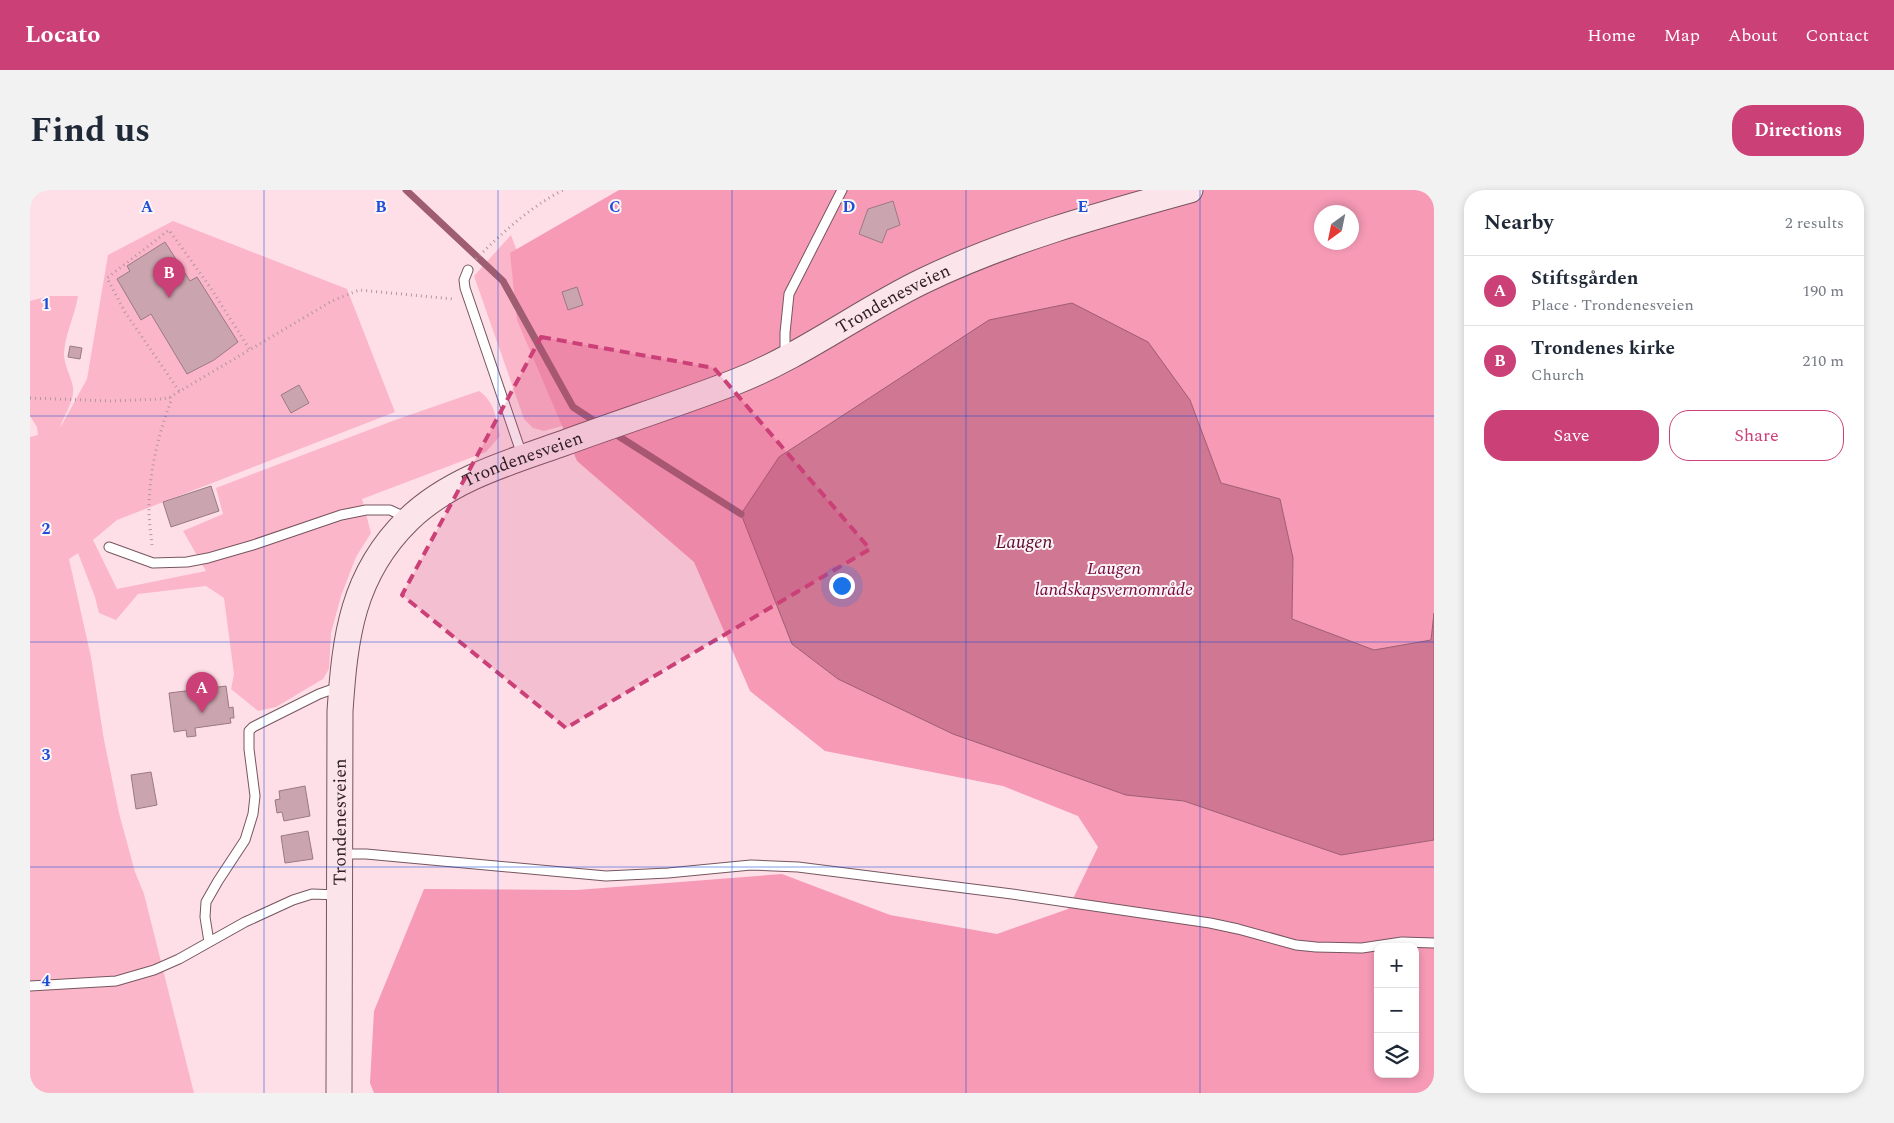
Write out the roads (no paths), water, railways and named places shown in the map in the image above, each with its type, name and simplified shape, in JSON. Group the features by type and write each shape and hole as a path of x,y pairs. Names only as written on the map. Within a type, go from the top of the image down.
{"main road":[{"name":"Trondenesveien","path":"339,1093 340,711 347,638 359,593 382,550 409,519 431,500 455,486 523,457 738,381 785,358 884,301 955,266 1015,242 1190,190"}],"lane":[{"path":"785,358 785,333 789,294 842,190"},
{"path":"468,270 464,280 469,300 523,457"},
{"path":"109,547 153,563 187,562 208,558 319,524 341,515 366,510 390,510 409,519"},
{"path":"209,942 205,916 206,902 245,840 253,814 255,796 249,749 249,731 253,727 319,694 342,686"},
{"path":"340,854 366,854 606,876 668,873 751,865 798,867 1012,894 1210,923 1296,945 1362,948 1402,942 1434,942"},
{"path":"30,986 116,981 154,970 179,959 245,922 293,900 312,894 341,895"}],"water":[{"name":"Laugen","path":"1072,303 1148,342 1190,400 1221,483 1280,499 1293,558 1292,619 1374,650 1431,640 1434,613 1434,840 1341,855 1184,801 1126,795 953,734 838,679 792,644 741,514 779,457 989,320"}],"waterway":[{"path":"406,190 503,281 573,407 599,424"},
{"path":"612,432 741,514"}],"place":[{"name":"Trondenes kirke","path":"169,298"},
{"name":"Stiftsgården","path":"202,713"}],"park label":[{"name":"Laugen landskapsvernområde","path":"1114,578"}]}
